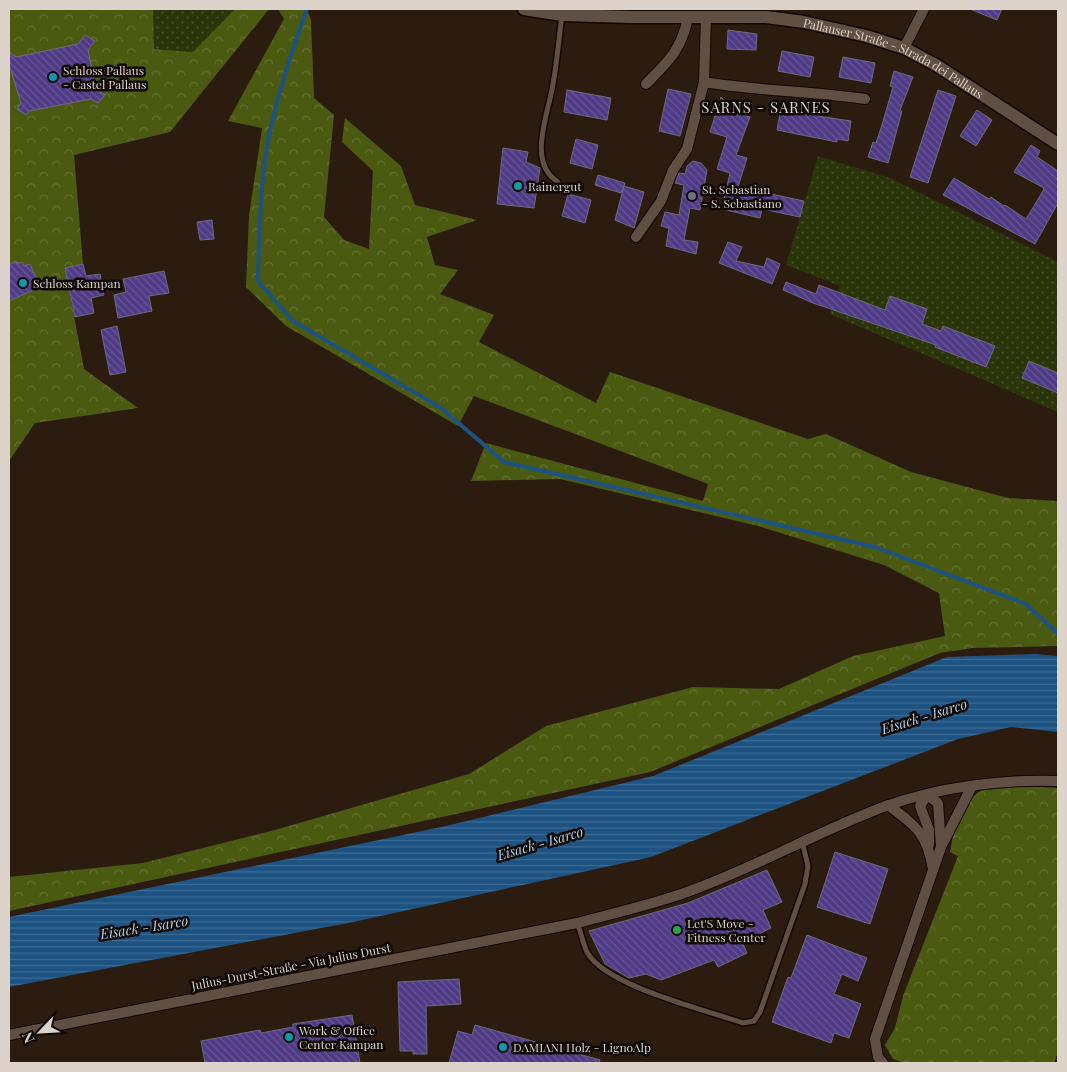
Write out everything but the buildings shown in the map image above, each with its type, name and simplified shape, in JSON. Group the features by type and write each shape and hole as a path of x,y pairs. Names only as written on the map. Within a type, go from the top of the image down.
{"street":[{"name":"Pallauser Straße - Strada dei Pallaus","path":"524,9 562,15 766,17 804,22 866,36 904,48 936,65 1058,144"},
{"path":"904,48 924,9"},
{"path":"646,84 672,57 681,43 688,17"},
{"path":"636,237 661,201 673,170 687,149 704,82 706,17"},
{"path":"704,82 769,90 828,93 865,99"},
{"name":"Julius-Durst-Straße - Via Julius Durst","path":"9,1035 577,922 642,906 688,892 888,805 972,786 1026,780 1058,781"},
{"path":"882,1063 878,1057 875,1039 941,847 958,810 972,786"},
{"path":"933,869 929,846 929,830 920,806 927,795 938,803 941,847"},
{"path":"888,805 909,820 929,846"}],"lane":[{"path":"558,182 550,177 541,152 542,135 553,85 562,15"},
{"path":"577,922 588,953 606,972 628,984 743,1023 754,1021 760,1012 805,884 808,866 802,842"}],"green space":[{"path":"9,9 153,9 154,49 193,52 235,9 269,9 170,132 74,155 83,264 65,268 84,369 138,408 35,423 9,461"},
{"path":"153,9 235,9 193,52 154,49"},
{"path":"278,9 307,9 311,20 314,98 334,115 324,217 344,240 369,249 373,171 342,142 345,118 401,166 415,205 477,220 427,237 435,265 458,270 440,294 494,315 479,342 596,403 610,372 808,439 826,434 911,472 1008,498 1058,501 1058,646 972,648 940,653 650,772 9,911 9,877 143,863 275,830 469,774 546,726 693,687 779,689 853,656 945,636 939,593 884,565 758,526 560,479 471,481 486,443 703,501 708,484 474,396 458,426 286,326 246,287 249,216 262,128 228,121 284,19"},
{"path":"818,156 890,178 1058,262 1058,412 830,314 840,286 786,265"},
{"path":"1012,785 1058,788 1058,1052 1054,1063 905,1063 893,1059 885,1045 895,1028 903,996 958,856 950,852 959,818 967,803 981,791 992,787"}],"water":[{"name":"Eisack - Isarco","path":"1035,654 1058,656 1058,732 1011,727 958,739 651,857 353,922 9,987 9,917 446,826 653,776 947,657"}],"waterway":[{"path":"307,9 286,72 269,136 262,190 260,227 258,281 293,321 441,408 504,462 875,547 1026,604 1058,634"}],"place":[{"name":"Schloss Pallaus - Castel Pallaus","path":"53,77"},
{"name":"Rainergut","path":"518,186"},
{"name":"St. Sebastian - S. Sebastiano","path":"692,196"},
{"name":"Schloss Kampan","path":"23,283"},
{"name":"Let'S Move - Fitness Center","path":"677,930"},
{"name":"Work & Office Center Kampan","path":"289,1037"},
{"name":"DAMIANI Holz - LignoAlp","path":"503,1047"}],"district":[{"name":"SARNS - SARNES","path":"766,107"}]}
